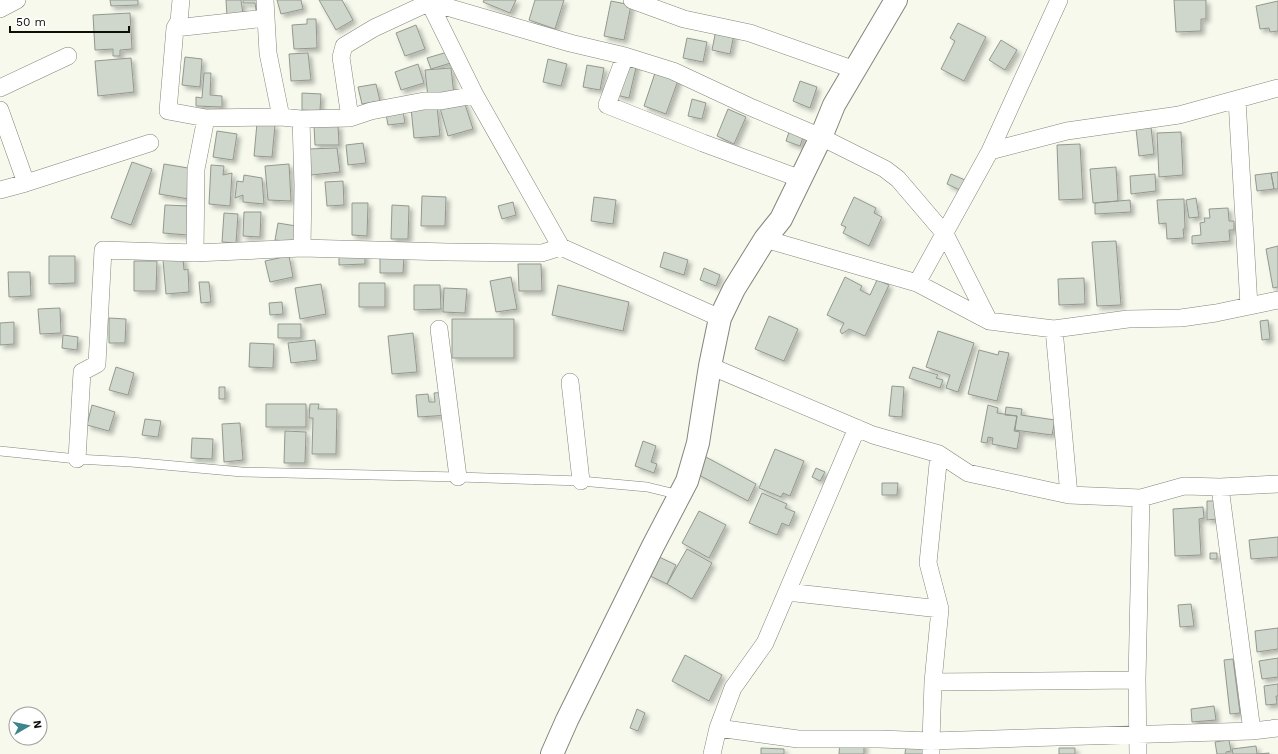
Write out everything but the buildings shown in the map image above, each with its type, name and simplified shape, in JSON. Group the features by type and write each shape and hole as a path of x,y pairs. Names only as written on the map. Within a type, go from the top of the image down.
{"street":[{"path":"0,9 17,0"},
{"path":"181,0 179,21 174,28 168,110 206,118 350,118 371,111 475,95"},
{"path":"265,0 268,53 281,117"},
{"path":"632,0 684,19 750,33 855,70"},
{"path":"552,754 653,546 687,481 698,443 710,366 720,318 734,289 766,239 781,219 821,138 834,105 896,0"},
{"path":"917,283 990,151 1059,0"},
{"path":"429,1 475,95 560,247 720,318"},
{"path":"350,118 341,57 344,46 374,28 429,1 570,43 625,56 673,71 821,138 885,169 898,179 944,234 989,321"},
{"path":"174,28 266,18"},
{"path":"0,88 68,56"},
{"path":"625,56 607,105 703,143 801,179"},
{"path":"990,151 1067,131 1179,115 1278,88"},
{"path":"1237,100 1250,306"},
{"path":"0,110 26,183"},
{"path":"195,253 196,169 206,118"},
{"path":"301,119 303,186 302,248"},
{"path":"0,190 150,143"},
{"path":"930,216 958,210"},
{"path":"766,239 917,283 989,321 1054,329 1128,319 1181,318 1216,313 1278,300"},
{"path":"76,459 82,372 96,364 103,250 195,253 302,248 542,253 560,247"},
{"path":"438,329 458,477"},
{"path":"1054,329 1069,495"},
{"path":"710,366 873,435 939,454 968,473 1069,495 1141,498 1184,486 1220,487 1278,484"},
{"path":"570,382 581,481"},
{"path":"712,754 718,728 733,688 765,643 857,428"},
{"path":"931,747 933,682 940,609 928,563 939,454"},
{"path":"1220,487 1252,731"},
{"path":"1138,754 1137,680 1141,498"},
{"path":"787,592 940,609"},
{"path":"933,682 1137,680"},
{"path":"718,728 798,739 880,739 931,747 1137,734 1252,731 1278,728"}],"lane":[{"path":"0,451 76,459 132,462 242,472 581,481 647,487 680,495"}]}
